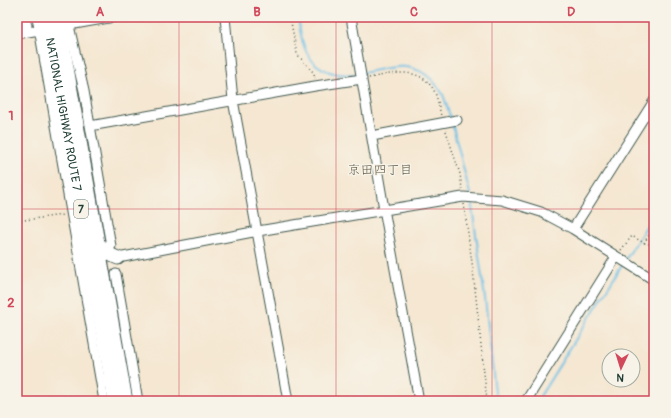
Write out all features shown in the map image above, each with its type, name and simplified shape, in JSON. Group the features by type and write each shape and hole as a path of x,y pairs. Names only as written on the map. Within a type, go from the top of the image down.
{"highway":[{"name":"NATIONAL HIGHWAY ROUTE 7","path":"46,17 115,401"},
{"name":"NATIONAL HIGHWAY ROUTE 7","path":"58,17 98,243 110,276 126,401"},
{"path":"98,243 103,251 109,255 114,252"},
{"path":"110,276 106,267 114,252"}],"street":[{"path":"37,17 104,401"},
{"path":"114,17 68,21 114,252 258,231 463,197 502,200 541,212 573,229 654,280"},
{"path":"225,17 233,100 288,401"},
{"path":"352,17 384,209 419,401"},
{"path":"17,19 29,21"},
{"path":"17,27 29,21"},
{"path":"17,34 39,30"},
{"path":"90,126 233,100 362,79"},
{"path":"573,229 654,101"},
{"path":"372,136 457,120"},
{"path":"526,401 621,260"},
{"path":"110,276 138,401"}],"path":[{"path":"290,17 297,54 314,73 316,86"},
{"path":"362,79 399,72 411,73 423,79 431,85 434,90 460,174 474,278 487,401"},
{"path":"17,221 71,214"},
{"path":"644,243 654,227"},
{"path":"621,260 632,236 644,243 654,245"}],"waterway":[{"path":"298,17 303,45 311,59 317,65 336,74 358,74"},
{"path":"362,73 390,67 407,67 424,73 432,80 442,93 451,119"},
{"path":"452,123 470,194"},
{"path":"471,200 485,298 496,401"},
{"path":"626,259 654,214"},
{"path":"537,401 623,264"}],"tunnel":[{"path":"60,20 77,17"}],"district":[{"name":"京田四丁目","path":"380,169"}]}
